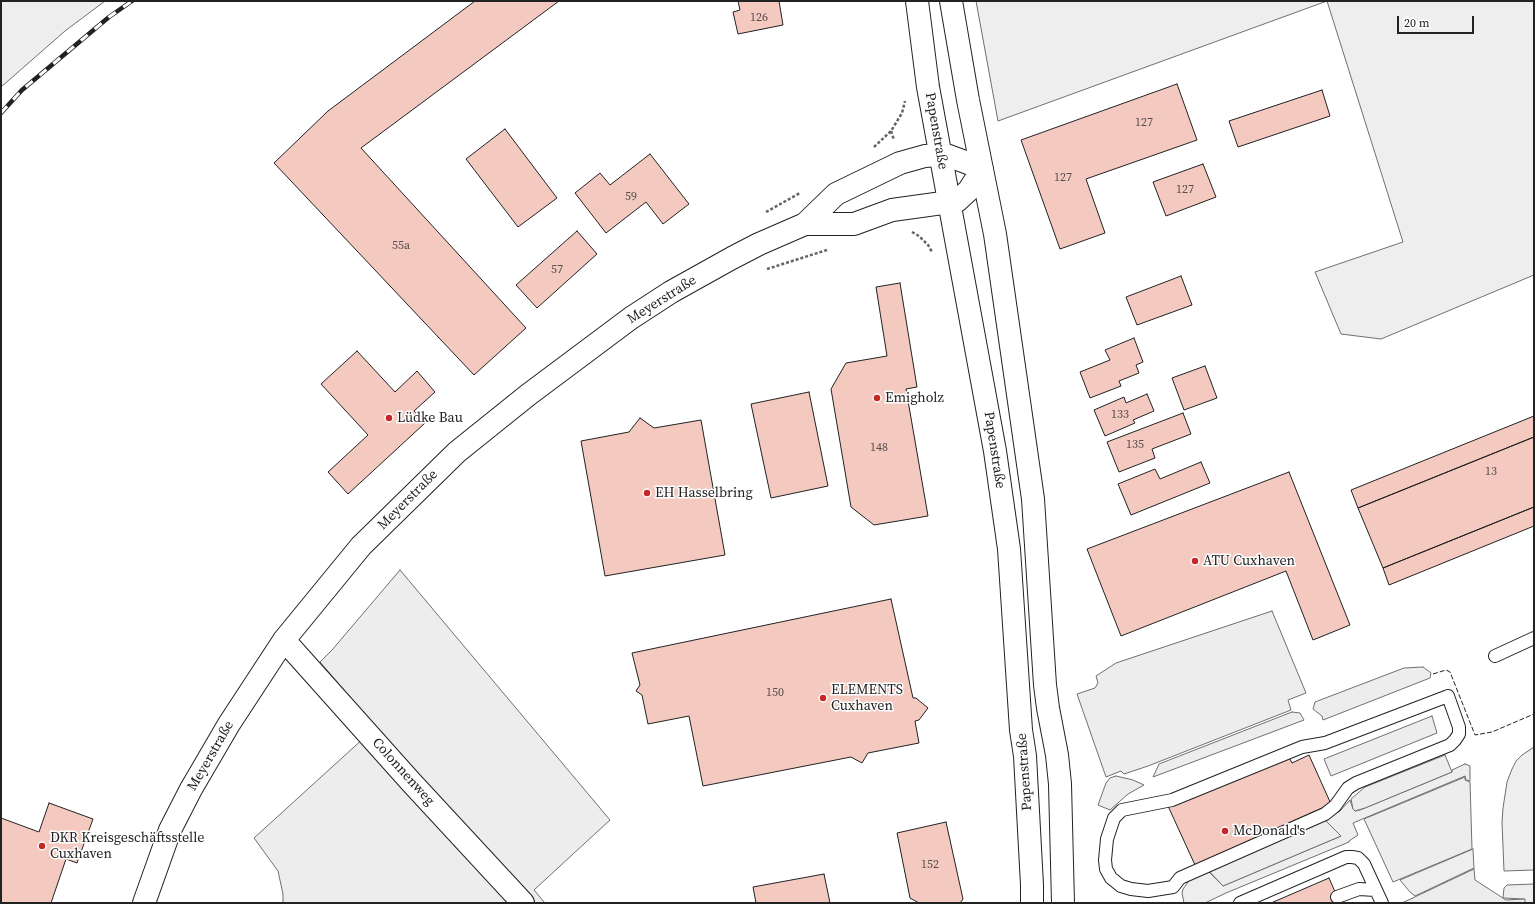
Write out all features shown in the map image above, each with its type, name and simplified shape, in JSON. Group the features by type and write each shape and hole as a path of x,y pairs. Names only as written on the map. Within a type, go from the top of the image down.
{"main road":[{"name":"Papenstraße","path":"917,1 928,87 948,203 994,444 1009,549 1025,756 1032,903"},
{"path":"951,1 968,100 1002,276 1033,499 1047,700 1057,755 1060,784 1063,903"},
{"name":"Meyerstraße","path":"144,903 170,830 191,789 240,706 284,640 362,546 457,452 528,395 631,318 671,292 732,258 759,244 805,224 836,194 900,162 925,156 940,155 968,163 982,170 963,197 948,203 892,210 854,224 805,224"},
{"name":"Colonnenweg","path":"284,640 523,903"}],"lane":[{"path":"1495,656 1534,638"},
{"path":"1448,696 1459,727 1458,734 1450,745 1356,783 1348,788 1335,806 1325,814 1180,878 1173,887 1148,891 1131,889 1121,886 1111,878 1106,869 1105,860 1107,839 1114,818 1122,810 1172,800 1302,747 1325,743 1448,696"},
{"path":"1240,903 1346,857 1358,858 1364,864 1382,903"},
{"path":"1337,897 1359,889 1375,890"}],"path":[{"path":"906,230 919,236"},
{"path":"761,271 830,249"}],"shaded area":[{"path":"1,1 105,1 65,31 1,87"},
{"path":"976,1 1327,1 998,121"},
{"path":"1327,1 1534,1 1534,275 1381,339 1341,334 1315,272 1403,242"},
{"path":"400,570 610,820 534,890 545,903 283,903 283,894 278,871 254,838 376,727 320,662"},
{"path":"1272,611 1306,693 1288,700 1291,710 1148,766 1124,774 1121,771 1106,777 1077,694 1095,688 1098,683 1096,676 1116,663"},
{"path":"1423,667 1431,673 1430,678 1323,720 1322,716 1313,709 1315,702 1404,668"},
{"path":"1292,712 1300,713 1304,720 1153,777 1159,764"},
{"path":"1432,716 1437,733 1331,776 1324,759"},
{"path":"1534,747 1534,870 1504,871 1502,822 1507,782 1516,761"},
{"path":"1445,755 1452,772 1365,808 1355,811 1353,809 1351,799 1365,787"},
{"path":"1465,764 1470,766 1470,781 1466,780 1465,776 1353,823 1358,835 1349,842 1205,903 1184,903 1182,893 1183,889 1191,878 1207,870 1223,886 1341,836 1325,820 1340,811 1350,800 1355,811 1360,810 1452,772 1452,770"},
{"path":"1116,776 1133,780 1144,785 1128,794 1110,810 1098,805 1106,783 1110,778"},
{"path":"1465,777 1465,780 1470,782 1472,849 1393,882 1364,819"},
{"path":"1325,820 1341,836 1223,886 1208,870"},
{"path":"1473,849 1474,868 1415,896 1400,880"},
{"path":"1474,869 1475,880 1506,900 1525,899 1525,903 1402,903"},
{"path":"1534,884 1534,903 1525,903 1524,899 1503,898 1504,888 1507,885"}],"building":[{"path":"475,1 559,1 361,148 526,328 474,375 274,163 328,111"},
{"path":"738,1 779,1 783,25 738,34 733,12 740,10"},
{"path":"1177,84 1197,140 1086,179 1105,233 1060,249 1021,140"},
{"path":"1322,90 1330,116 1238,147 1229,121"},
{"path":"505,129 557,198 518,227 466,159"},
{"path":"650,154 689,204 663,224 646,202 606,233 575,193 600,173 610,185"},
{"path":"1203,164 1216,197 1166,216 1153,182"},
{"path":"577,231 597,254 537,308 516,285"},
{"path":"1181,276 1192,305 1137,325 1126,297"},
{"path":"900,283 917,387 906,389 928,516 874,525 851,507 831,389 846,363 887,356 876,287"},
{"path":"1134,338 1143,362 1136,365 1139,373 1119,381 1121,386 1090,398 1080,372 1110,360 1105,350"},
{"path":"357,351 395,392 417,371 435,392 414,411 425,423 348,494 328,472 368,435 321,384"},
{"path":"1205,366 1217,398 1184,410 1172,378"},
{"path":"809,392 828,486 771,498 751,404"},
{"path":"1147,394 1154,411 1133,420 1135,423 1105,436 1094,410 1124,397 1126,403"},
{"path":"1183,413 1191,434 1152,449 1155,458 1119,472 1107,442"},
{"path":"1534,416 1534,437 1358,508 1351,490"},
{"path":"640,418 654,428 701,420 725,555 605,576 581,441 629,432"},
{"path":"1534,437 1534,507 1383,568 1358,508"},
{"path":"1201,462 1210,483 1131,515 1118,484 1155,469 1160,479"},
{"path":"1289,472 1350,625 1313,640 1286,571 1121,636 1087,549"},
{"path":"1534,507 1534,526 1389,585 1383,568"},
{"path":"891,599 913,698 916,698 928,708 919,720 915,721 919,743 868,753 862,763 851,757 703,786 689,716 648,724 642,695 636,691 640,685 632,653"},
{"name":"McDonald's","path":"1288,755 1292,763 1309,755 1331,804 1195,865 1168,806"},
{"name":"DKR Kreisgeschäftsstelle Cuxhaven","path":"49,803 93,819 77,863 66,859 51,903 1,903 1,818 39,832"},
{"path":"946,822 963,899 960,903 919,903 910,898 897,833"},
{"path":"824,874 830,903 756,903 753,887"},
{"path":"1329,878 1340,903 1271,903"}],"railway":[{"path":"1,113 22,90 109,17 132,1"}],"fence":[{"path":"1433,674 1446,670 1450,672 1475,735 1492,732 1534,714"}],"place":[{"name":"Emigholz","path":"877,398"},
{"name":"Lüdke Bau","path":"389,418"},
{"name":"EH Hasselbring","path":"647,493"},
{"name":"ATU Cuxhaven","path":"1195,561"},
{"name":"ELEMENTS Cuxhaven","path":"823,698"},
{"name":"McDonald's","path":"1225,831"},
{"name":"DKR Kreisgeschäftsstelle Cuxhaven","path":"42,846"}]}
